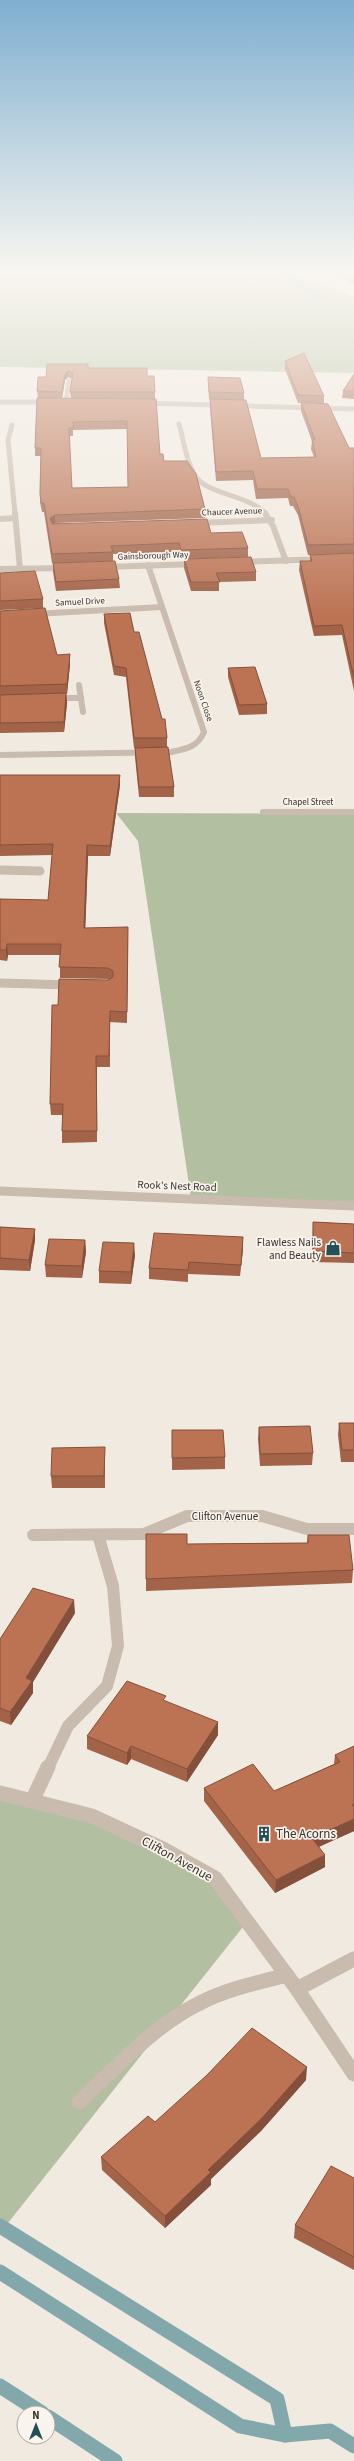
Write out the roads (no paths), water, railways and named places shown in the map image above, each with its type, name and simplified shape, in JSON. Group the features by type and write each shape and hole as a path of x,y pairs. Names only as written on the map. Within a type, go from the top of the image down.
{"street":[{"path":"66,402 68,388"},
{"path":"0,402 74,402"},
{"path":"136,403 354,409"},
{"name":"Chaucer Avenue","path":"179,424 194,474 201,483 249,500 272,520 286,561"},
{"path":"12,425 8,440 20,569"},
{"path":"0,440 8,440"},
{"path":"0,519 16,518"},
{"name":"Chaucer Avenue","path":"185,523 272,520"},
{"path":"232,563 331,559"},
{"name":"Gainsborough Way","path":"100,567 209,563"},
{"name":"Noon Close","path":"0,755 171,752 191,748 201,740 204,732 148,566"},
{"path":"0,569 76,567"},
{"name":"Samuel Drive","path":"24,614 162,607"},
{"path":"79,685 83,712"},
{"path":"44,699 81,698"},
{"name":"Chapel Street","path":"262,812 354,812"},
{"path":"0,870 40,871"},
{"path":"0,983 85,985"},
{"name":"Rook's Nest Road","path":"0,1191 354,1206"},
{"name":"Clifton Avenue","path":"33,1535 144,1534 186,1516 262,1516 307,1529 354,1529"},
{"path":"33,1799 68,1726 108,1686 118,1646 113,1586 98,1535"},
{"name":"Clifton Avenue","path":"0,1793 33,1799 92,1816 163,1849 215,1878 246,1923 297,1989 354,2074"},
{"path":"297,1989 354,1960"},
{"path":"79,2102 147,2041 178,2016 219,1994 287,1975"}],"waterway":[{"path":"0,2226 277,2399 285,2435"},
{"path":"0,2272 240,2426 285,2435"},
{"path":"0,2386 30,2405"},
{"path":"56,2422 115,2461"},
{"path":"285,2435 330,2431 354,2446"}],"place":[{"name":"Flawless Nails and Beauty","path":"333,1248"},
{"name":"The Acorns","path":"264,1834"}]}
